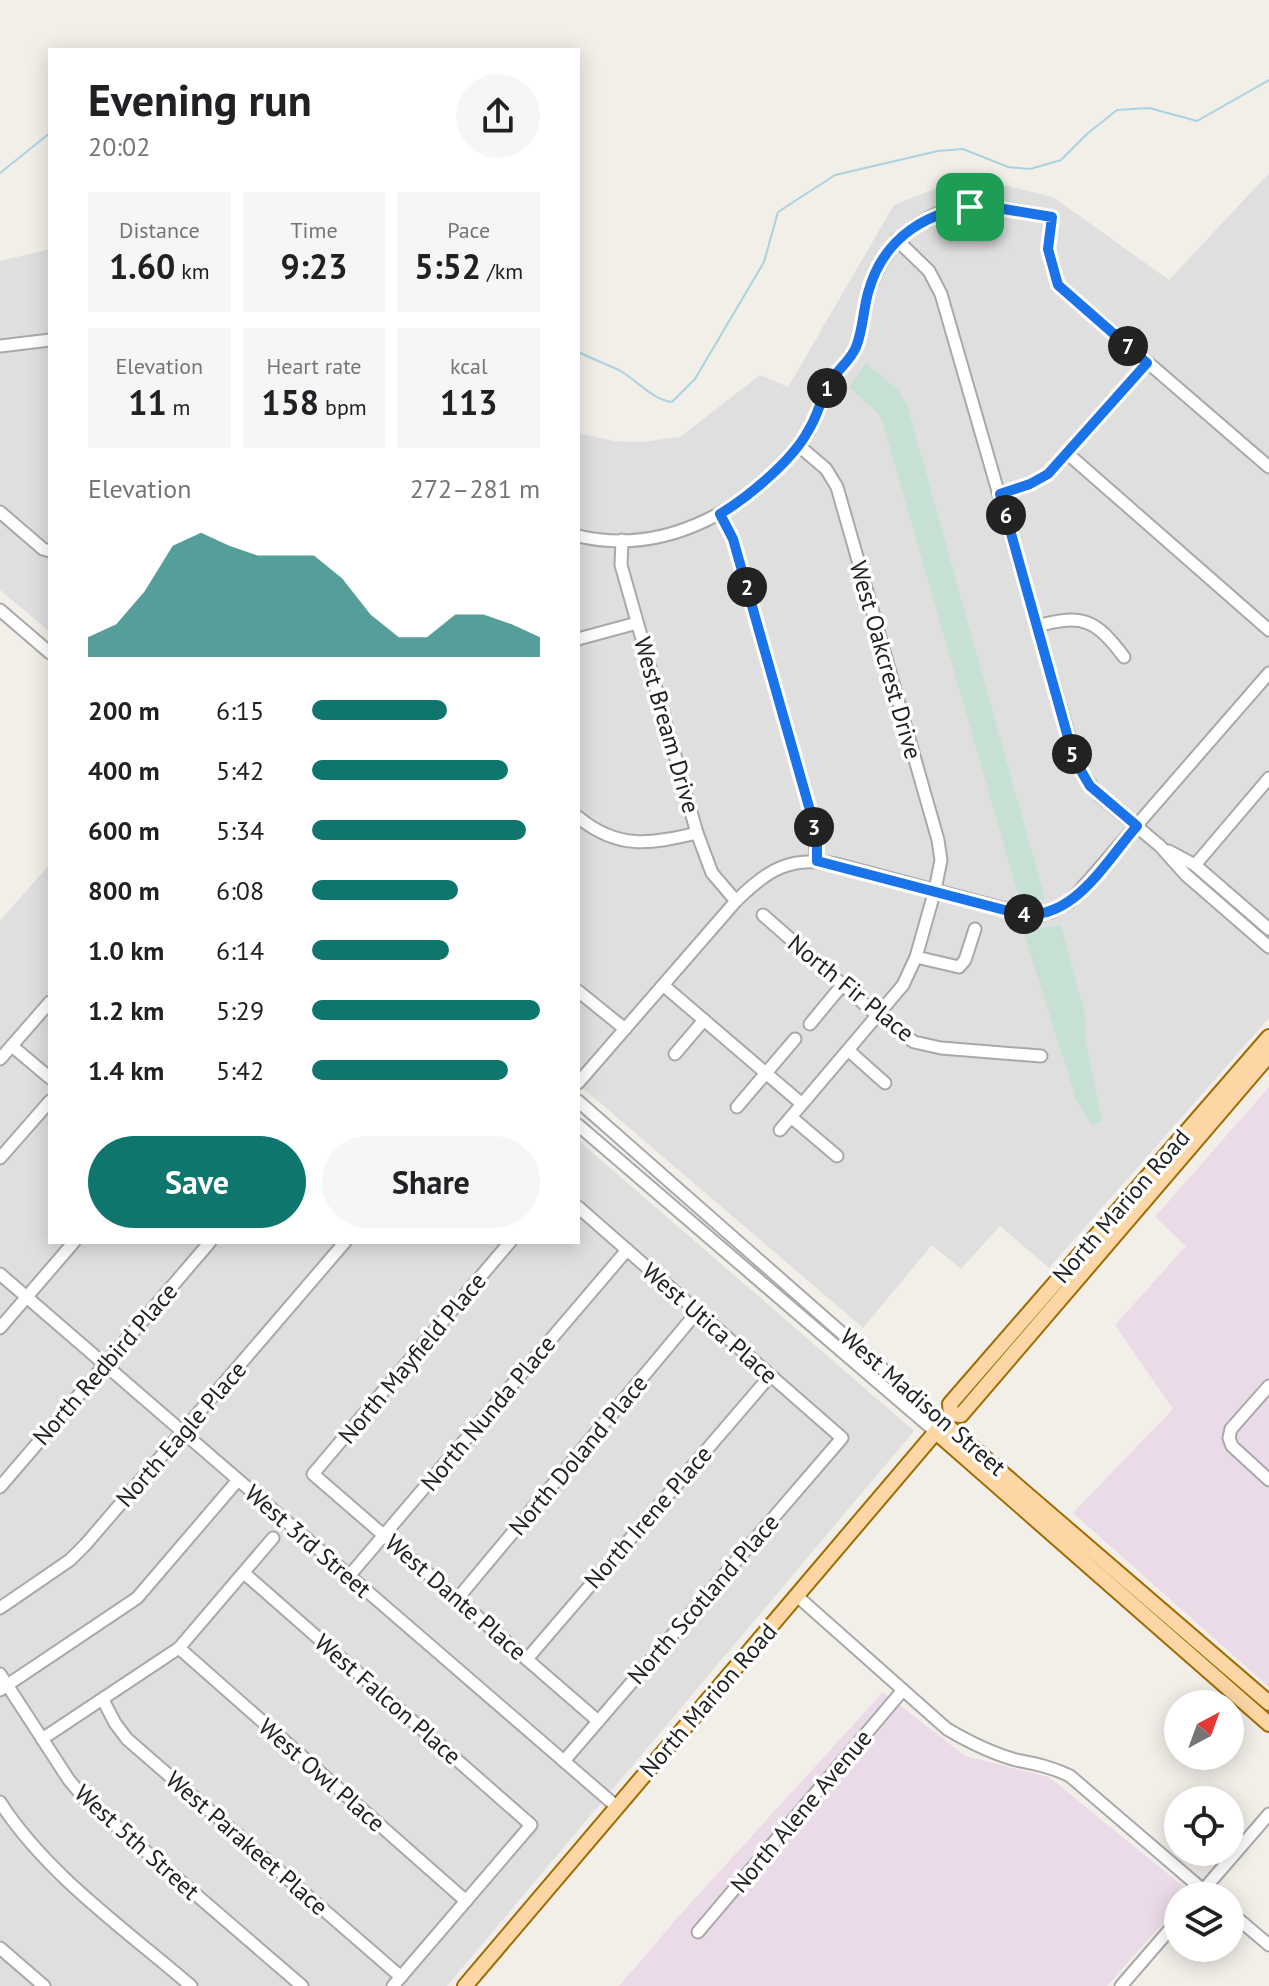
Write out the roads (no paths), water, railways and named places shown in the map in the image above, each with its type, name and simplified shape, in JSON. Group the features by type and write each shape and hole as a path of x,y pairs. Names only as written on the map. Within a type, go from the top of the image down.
{"main road":[{"name":"North Marion Road","path":"465,1986 944,1423 950,1404 1269,1037"},
{"name":"North Marion Road","path":"944,1423 961,1415 1269,1055"},
{"name":"West Madison Street","path":"944,1423 1269,1703"},
{"name":"West Madison Street","path":"944,1423 1269,1724"}],"street":[{"path":"580,536 652,539 676,533 741,501 798,445 809,430 830,382 855,351 871,285 883,257 897,240 921,222 962,208 986,206 1052,217 1048,249 1058,285 1269,467"},
{"path":"897,240 922,263 936,282 1078,768 1099,795 1160,846 1186,875 1269,947"},
{"path":"0,346 48,340"},
{"path":"1000,494 1043,478 1068,454 1147,363"},
{"name":"West Oakcrest Drive","path":"780,1130 903,985 916,957 941,860 938,840 839,493 830,474 798,445"},
{"path":"1068,454 1269,630"},
{"path":"0,512 48,550"},
{"path":"720,514 733,539 813,821 817,861"},
{"name":"West Bream Drive","path":"622,540 621,565 697,833 712,873 736,901"},
{"path":"0,610 48,651"},
{"path":"1037,626 1063,619 1085,621 1106,633 1124,657"},
{"path":"580,638 637,623"},
{"path":"580,1081 736,901 754,883 780,867 817,861 1025,914 1051,912 1075,898 1269,673"},
{"path":"1258,685 1269,695"},
{"path":"1195,865 1269,778"},
{"path":"580,818 599,832 632,842 660,841 697,833"},
{"path":"1160,846 1195,865 1269,929"},
{"name":"North Fir Place","path":"763,915 904,1037 924,1046 1041,1056"},
{"path":"916,957 959,967 965,960 975,929"},
{"path":"810,1024 843,984"},
{"path":"663,985 802,1104"},
{"path":"580,993 625,1029"},
{"path":"0,1059 48,1004"},
{"path":"675,1054 704,1020"},
{"path":"737,1107 795,1039"},
{"path":"12,1046 48,1076"},
{"path":"848,1050 885,1083"},
{"path":"0,1158 48,1103"},
{"name":"West Madison Street","path":"580,1103 944,1423"},
{"path":"791,1117 837,1156"},
{"name":"West Madison Street","path":"580,1127 944,1423"},
{"name":"West Utica Place","path":"580,1209 842,1438"},
{"path":"0,1328 72,1244"},
{"name":"North Redbird Place","path":"0,1487 208,1244"},
{"name":"North Eagle Place","path":"0,1608 70,1560 343,1244"},
{"name":"North Mayfield Place","path":"313,1474 508,1244"},
{"name":"North Nunda Place","path":"349,1576 627,1250"},
{"name":"West 3rd Street","path":"0,1274 617,1807"},
{"name":"North Doland Place","path":"458,1598 697,1312"},
{"name":"North Irene Place","path":"527,1659 770,1376"},
{"path":"1269,1386 1231,1429 1229,1438 1232,1446 1269,1480"},
{"name":"North Scotland Place","path":"564,1761 842,1438"},
{"name":"West Dante Place","path":"313,1474 598,1721"},
{"path":"2,1683 137,1598 238,1480"},
{"path":"42,1739 179,1648 273,1538"},
{"name":"West Falcon Place","path":"244,1573 531,1825 466,1901"},
{"path":"797,1596 947,1729 976,1746 1052,1767 1070,1776 1190,1882"},
{"name":"West Owl Place","path":"179,1648 466,1901"},
{"name":"West 5th Street","path":"2,1683 85,1799 302,1986"},
{"name":"North Alene Avenue","path":"698,1932 903,1690"},
{"name":"West Parakeet Place","path":"103,1700 127,1739 397,1982"},
{"path":"0,1802 44,1860 191,1986"},
{"path":"1214,1882 1269,1814"},
{"path":"397,1982 466,1901"},
{"path":"1244,1924 1269,1945"},
{"path":"1121,1986 1164,1936"},
{"path":"0,1948 44,1986"}],"waterway":[{"path":"580,353 619,370 651,394 672,402 695,379 764,262 778,212 835,175 938,151 963,149 1008,167 1030,169 1061,160 1117,110 1149,108 1197,121 1269,80"},
{"path":"0,173 48,135"}]}
